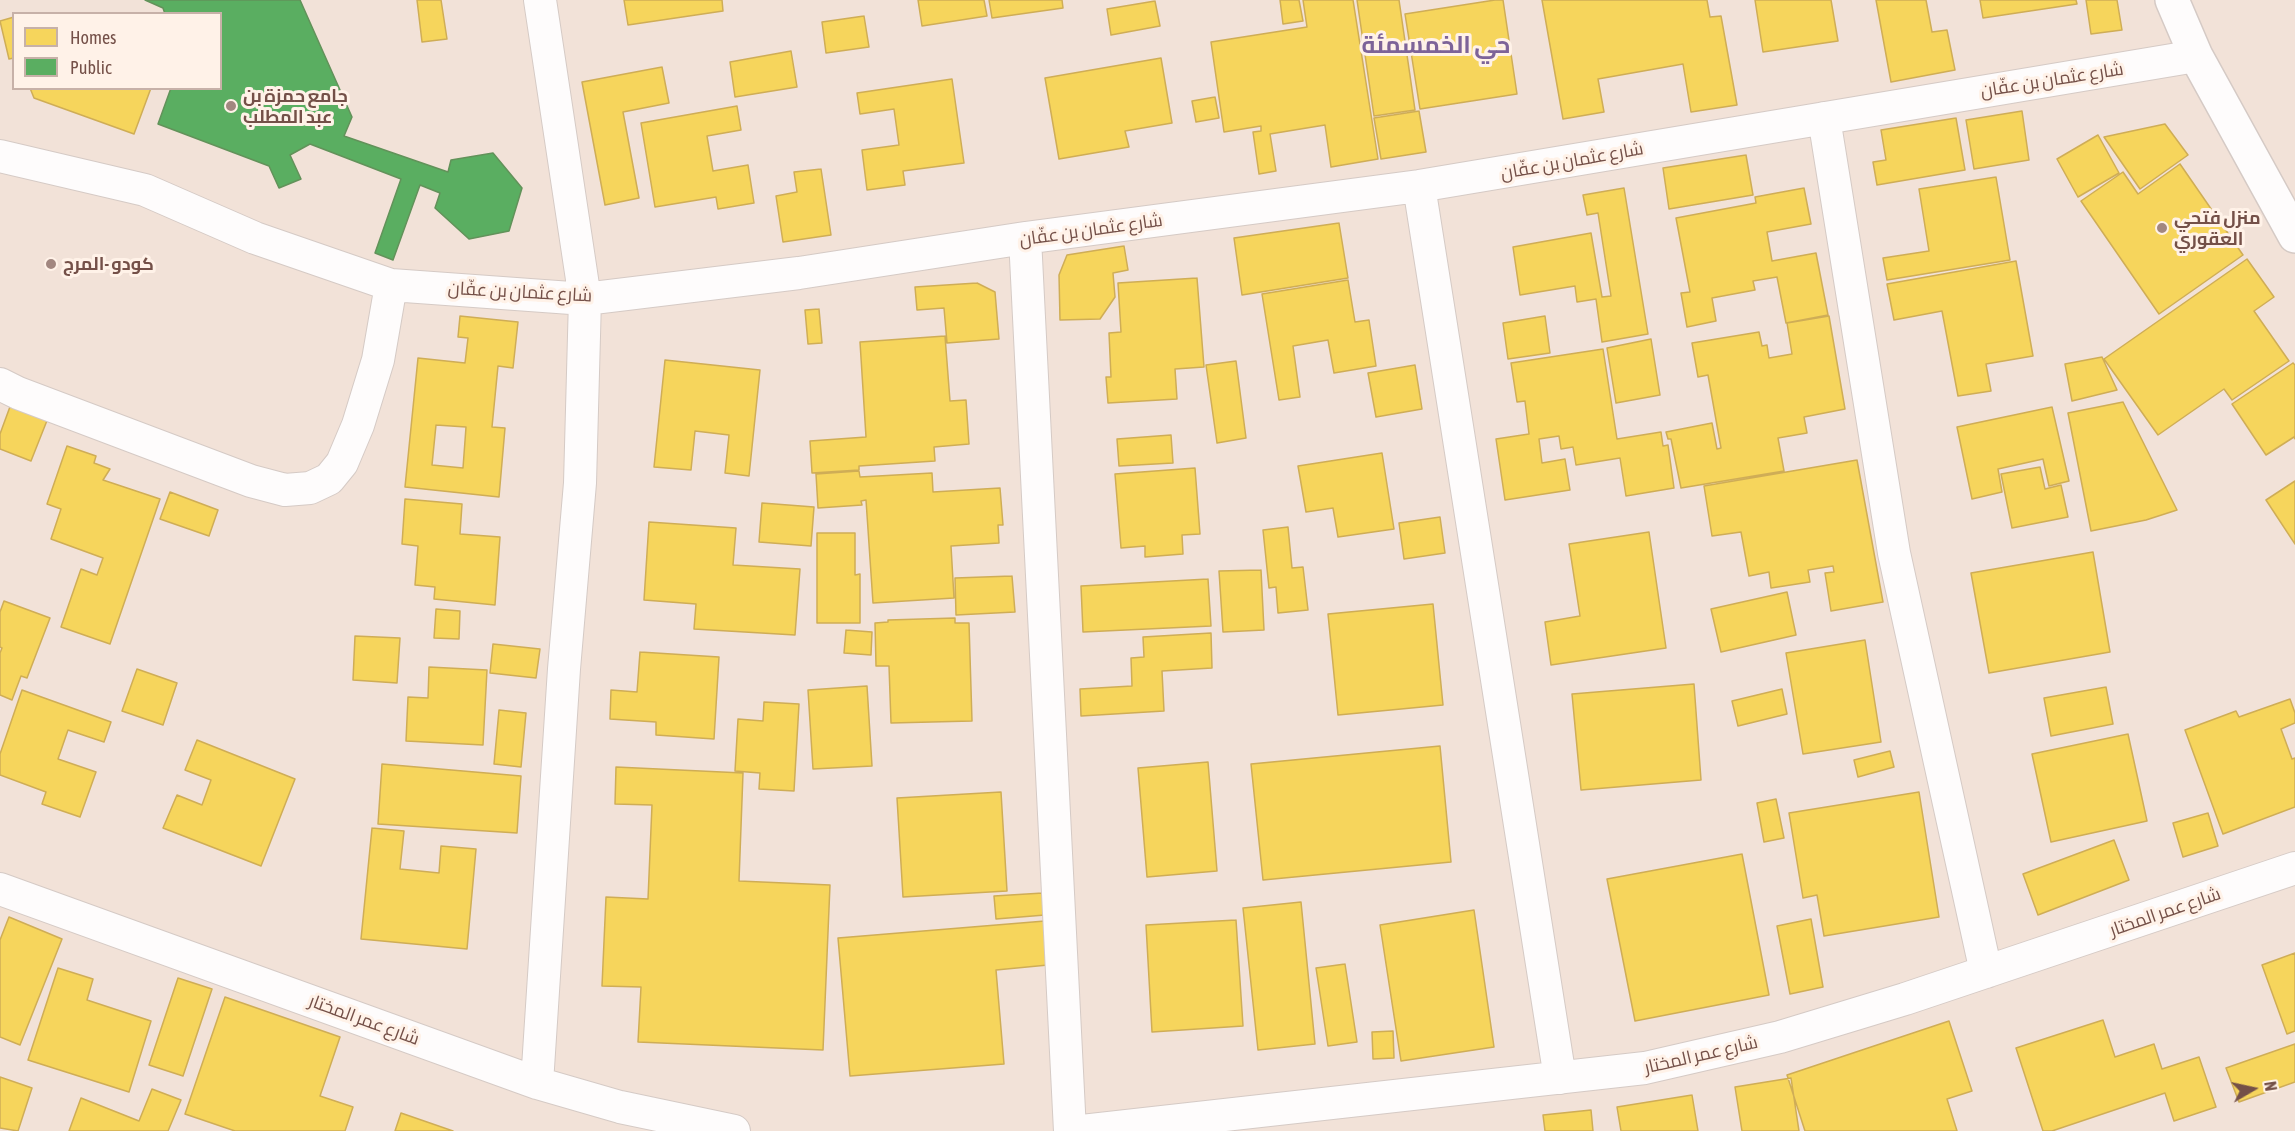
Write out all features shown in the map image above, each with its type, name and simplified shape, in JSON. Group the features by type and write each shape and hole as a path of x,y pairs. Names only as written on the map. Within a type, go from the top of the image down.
{"street":[{"path":"537,1083 564,669 580,483 585,299 540,0"},
{"path":"2172,0 2196,56 2295,236"},
{"name":"شارع عثمان بن عفّان","path":"0,156 144,190 255,238 391,285 585,299 799,273 1025,238 1419,186 2196,56"},
{"path":"1824,118 1894,553 1986,972"},
{"path":"1419,186 1560,1078"},
{"path":"1025,238 1070,1131"},
{"path":"0,384 18,393 251,482 285,490 310,488 329,479 342,463 358,425 378,360 391,285"},
{"name":"شارع عمر المختار","path":"1082,1131 1645,1068 1780,1037 1905,999 2295,868"},
{"name":"شارع عمر المختار","path":"0,889 537,1083 620,1107 734,1131"}],"shaded area":[{"path":"0,0 2295,0 2295,1131 0,1131"}],"building: Homes":[{"path":"417,0 441,0 447,39 422,42"},
{"path":"624,0 722,0 723,11 628,25"},
{"path":"918,0 984,0 987,16 922,26"},
{"path":"989,0 1062,0 1063,8 992,18"},
{"path":"1280,0 1299,0 1303,21 1283,24"},
{"path":"1303,0 1353,0 1378,159 1331,167 1325,125 1270,134 1276,171 1259,174 1253,132 1261,131 1261,126 1224,132 1211,42 1307,27"},
{"path":"1357,0 1399,0 1415,110 1374,116"},
{"path":"1503,0 1517,94 1420,109 1405,14"},
{"path":"1542,0 1707,0 1710,17 1721,16 1737,105 1691,112 1683,64 1598,79 1604,112 1563,119"},
{"path":"1755,0 1831,0 1838,41 1763,52"},
{"path":"1876,0 1926,0 1932,32 1947,30 1955,70 1891,82"},
{"path":"1980,0 2076,0 2077,4 1983,18"},
{"path":"2086,0 2117,0 2122,30 2091,34"},
{"path":"1155,1 1160,26 1111,35 1107,9"},
{"path":"864,16 869,47 826,53 822,22"},
{"path":"12,18 12,58 9,59 0,21"},
{"path":"791,51 797,87 735,97 730,62"},
{"path":"1161,58 1172,123 1125,131 1129,147 1059,159 1045,78"},
{"path":"662,67 669,103 623,112 639,198 605,205 582,82"},
{"path":"952,79 964,163 903,171 905,185 867,190 862,150 899,145 894,109 860,114 857,93"},
{"path":"31,90 150,90 134,134 34,98"},
{"path":"1215,97 1219,118 1196,122 1192,101"},
{"path":"737,106 741,130 707,136 713,171 748,165 754,203 718,209 716,197 655,207 641,123"},
{"path":"1419,111 1426,152 1381,159 1374,118"},
{"path":"2022,111 2029,160 1974,169 1966,120"},
{"path":"1956,118 1965,170 1877,185 1873,162 1886,160 1881,130"},
{"path":"2165,124 2188,155 2140,189 2104,137"},
{"path":"2098,135 2119,173 2078,197 2057,159"},
{"path":"1746,155 1753,195 1669,209 1663,168"},
{"name":"منزل فتحي العقوري","path":"2180,164 2243,255 2159,314 2081,201 2123,172 2138,194"},
{"path":"821,169 831,235 783,242 776,196 797,192 794,172"},
{"path":"1996,177 2010,260 1887,280 1883,258 1929,251 1919,189"},
{"path":"1624,188 1648,334 1602,342 1596,299 1577,302 1575,286 1520,295 1513,247 1591,233 1602,297 1611,296 1598,213 1587,215 1583,195"},
{"path":"1804,188 1811,224 1767,232 1772,261 1816,253 1828,315 1786,323 1777,277 1753,281 1755,290 1712,298 1716,321 1687,327 1681,293 1690,292 1676,218 1756,203 1755,197"},
{"path":"1339,223 1348,278 1242,295 1234,238"},
{"path":"1124,246 1128,270 1113,273 1115,297 1100,319 1060,320 1059,275 1067,255"},
{"path":"2247,259 2274,297 2254,311 2289,361 2232,400 2224,389 2158,435 2104,359"},
{"path":"2016,261 2033,356 1986,364 1991,391 1958,396 1942,311 1894,320 1887,284"},
{"path":"1197,278 1204,367 1175,369 1177,399 1108,403 1106,377 1111,377 1109,333 1121,332 1118,283"},
{"path":"1348,280 1355,322 1369,320 1376,366 1334,373 1328,340 1293,346 1300,397 1279,400 1262,294"},
{"path":"977,283 995,292 999,339 947,343 944,308 917,310 915,287"},
{"path":"819,309 822,343 808,344 805,310"},
{"path":"460,316 518,322 513,368 498,366 492,427 505,428 499,497 405,487 418,358 465,363 468,338 458,337","holes":["436,425 466,427 463,468 432,465"]},
{"path":"1545,316 1550,353 1508,359 1503,323"},
{"path":"1829,316 1845,409 1804,417 1807,433 1778,438 1784,471 1681,488 1671,439 1668,439 1666,432 1712,423 1717,449 1721,448 1708,375 1698,377 1692,343 1759,332 1762,346 1767,345 1769,358 1792,354 1787,323"},
{"path":"945,336 950,401 966,400 969,444 934,447 935,461 859,466 859,470 812,473 810,441 866,437 860,342"},
{"path":"1651,339 1660,395 1616,403 1607,348"},
{"path":"1603,349 1617,439 1661,432 1663,446 1668,445 1674,488 1626,496 1620,458 1576,465 1573,447 1561,449 1559,436 1539,439 1542,463 1565,459 1570,490 1505,500 1496,439 1529,434 1525,401 1517,402 1511,363"},
{"path":"2102,357 2117,390 2072,401 2065,364"},
{"path":"665,360 760,370 749,476 725,473 729,435 695,431 691,470 654,467"},
{"path":"1236,361 1246,438 1217,443 1206,365"},
{"path":"2293,363 2295,365 2295,439 2294,437 2266,455 2232,404"},
{"path":"1415,365 1422,409 1376,417 1368,373"},
{"path":"2123,402 2177,510 2146,520 2091,531 2068,413"},
{"path":"11,404 48,418 31,461 0,449 0,434"},
{"path":"2052,407 2069,481 2049,486 2043,459 1998,469 2002,492 1972,499 1957,427"},
{"path":"1171,435 1173,463 1119,466 1117,439"},
{"path":"67,446 96,456 94,463 110,469 103,480 160,499 110,644 61,627 81,569 97,575 103,558 51,539 61,509 47,504"},
{"path":"1382,453 1394,529 1338,537 1333,508 1306,512 1298,466"},
{"path":"1857,460 1883,602 1831,611 1825,573 1834,572 1833,566 1808,570 1810,582 1771,588 1769,572 1749,576 1741,532 1712,536 1704,486"},
{"path":"2040,467 2045,489 2061,485 2068,517 2012,528 2001,474"},
{"path":"1195,468 1200,534 1182,535 1183,554 1145,557 1145,546 1121,548 1115,474"},
{"path":"859,471 860,477 932,473 933,492 1000,488 1003,525 998,525 999,543 951,546 954,598 873,603 866,500 861,501 862,505 818,508 816,474"},
{"path":"2295,481 2295,544 2266,500"},
{"path":"170,492 218,510 209,536 160,519"},
{"path":"405,499 462,504 460,534 500,537 495,605 434,599 435,587 415,585 418,546 402,544"},
{"path":"762,503 814,507 811,546 759,542"},
{"path":"1440,517 1445,553 1404,559 1399,523"},
{"path":"649,522 736,528 733,565 800,569 795,635 694,629 696,604 644,600"},
{"path":"1288,527 1292,568 1303,567 1308,610 1278,613 1276,587 1269,588 1263,530"},
{"path":"1649,532 1666,648 1551,665 1545,622 1580,616 1569,544"},
{"path":"817,533 855,533 855,575 860,574 860,623 817,623"},
{"path":"2093,552 2110,652 1989,673 1971,573"},
{"path":"1261,570 1264,630 1223,632 1219,571"},
{"path":"1012,576 1015,612 956,615 955,578"},
{"path":"1208,579 1211,626 1083,632 1081,586"},
{"path":"1787,592 1796,635 1721,652 1711,609"},
{"path":"4,601 50,618 27,678 21,676 12,700 0,695 2,648 0,647 0,612"},
{"path":"1433,604 1443,705 1338,715 1328,614"},
{"path":"436,609 460,611 459,639 434,638"},
{"path":"955,618 955,623 969,623 972,721 891,723 889,666 876,666 875,623 888,622 888,620"},
{"path":"846,630 872,632 871,655 844,653"},
{"path":"1211,633 1212,668 1162,671 1164,711 1081,716 1080,689 1132,686 1131,658 1144,657 1143,637"},
{"path":"355,636 400,638 397,683 353,680"},
{"path":"1865,640 1881,742 1803,754 1786,653"},
{"path":"493,644 540,649 536,678 490,673"},
{"path":"640,652 719,657 714,739 656,735 656,722 610,719 611,690 637,692"},
{"path":"429,667 487,670 483,745 406,741 408,697 428,698"},
{"path":"137,669 177,683 163,725 122,711"},
{"path":"1694,684 1701,780 1581,790 1572,694"},
{"path":"867,686 872,766 813,769 808,690"},
{"path":"2106,687 2113,724 2051,736 2044,698"},
{"path":"1782,689 1787,714 1738,726 1732,701"},
{"path":"22,690 111,722 104,742 68,730 58,759 96,772 80,817 42,804 46,792 0,775 0,754"},
{"path":"2290,699 2295,713 2295,723 2281,729 2292,759 2295,758 2295,807 2223,834 2185,730 2236,711 2239,717"},
{"path":"764,702 799,704 794,791 759,789 760,773 735,771 738,719 763,721"},
{"path":"499,710 526,713 521,767 494,764"},
{"path":"2128,734 2147,821 2051,842 2032,754"},
{"path":"197,740 295,779 261,866 163,828 177,795 202,805 211,780 185,770"},
{"path":"1440,746 1451,862 1263,880 1251,764"},
{"path":"1890,751 1894,767 1858,777 1854,760"},
{"path":"1208,762 1217,871 1147,877 1138,768"},
{"path":"382,764 521,776 517,833 378,824"},
{"path":"616,767 743,773 739,881 830,885 823,1050 638,1042 641,987 602,986 606,897 648,899 652,805 615,804"},
{"path":"1001,792 1007,891 903,897 897,798"},
{"path":"1919,792 1939,917 1824,936 1817,895 1803,898 1789,813"},
{"path":"1776,799 1784,838 1764,842 1757,803"},
{"path":"2208,813 2218,846 2183,857 2173,823"},
{"path":"372,828 404,831 400,869 439,873 441,846 476,849 467,949 361,939"},
{"path":"2114,840 2129,880 2038,915 2023,874"},
{"path":"1742,854 1769,995 1635,1021 1607,879"},
{"path":"1043,893 1045,915 996,919 994,896"},
{"path":"1301,902 1315,1044 1258,1050 1243,908"},
{"path":"1474,910 1494,1047 1401,1061 1380,925"},
{"path":"9,917 62,939 20,1045 0,1037 0,940"},
{"path":"1811,919 1823,987 1790,994 1777,926"},
{"path":"1236,920 1243,1026 1152,1032 1146,925"},
{"path":"1045,921 1048,965 996,970 1004,1064 850,1076 838,938"},
{"path":"2295,953 2295,1031 2287,1034 2262,965"},
{"path":"1345,964 1357,1042 1328,1046 1316,968"},
{"path":"58,968 93,979 87,1000 151,1021 129,1092 28,1060"},
{"path":"178,978 212,989 183,1076 149,1065"},
{"path":"225,997 340,1037 320,1096 353,1107 345,1131 235,1131 185,1114"},
{"path":"2103,1020 2115,1057 2154,1044 2162,1069 2199,1057 2216,1107 2174,1121 2165,1093 2052,1131 2043,1131 2016,1048"},
{"path":"1949,1021 1972,1091 1947,1099 1957,1131 1805,1131 1787,1075"},
{"path":"1393,1031 1394,1058 1373,1059 1372,1032"},
{"path":"2295,1044 2295,1082 2239,1102 2226,1068"},
{"path":"0,1077 32,1088 18,1131 0,1128"},
{"path":"1791,1078 1799,1131 1742,1131 1735,1087"},
{"path":"152,1089 181,1100 168,1131 69,1131 81,1098 139,1121"},
{"path":"1692,1095 1698,1131 1621,1131 1617,1107"},
{"path":"1591,1110 1593,1131 1545,1131 1543,1115"},
{"path":"401,1113 453,1131 395,1131"}],"building: Public":[{"path":"145,0 300,0 352,117 344,136 448,172 451,160 493,153 522,188 509,231 469,239 435,208 440,193 420,185 393,260 375,253 401,179 310,144 290,155 301,179 279,188 269,166 158,124 170,90 222,90 222,12 164,12 163,8"}],"place":[{"name":"جامع حمزة بن عبد المطلب","path":"231,106"},
{"name":"منزل فتحي العقوري","path":"2162,228"},
{"name":"كودو -المرج","path":"51,264"}],"district":[{"name":"حي الخمسمئة","path":"1436,45"}]}
